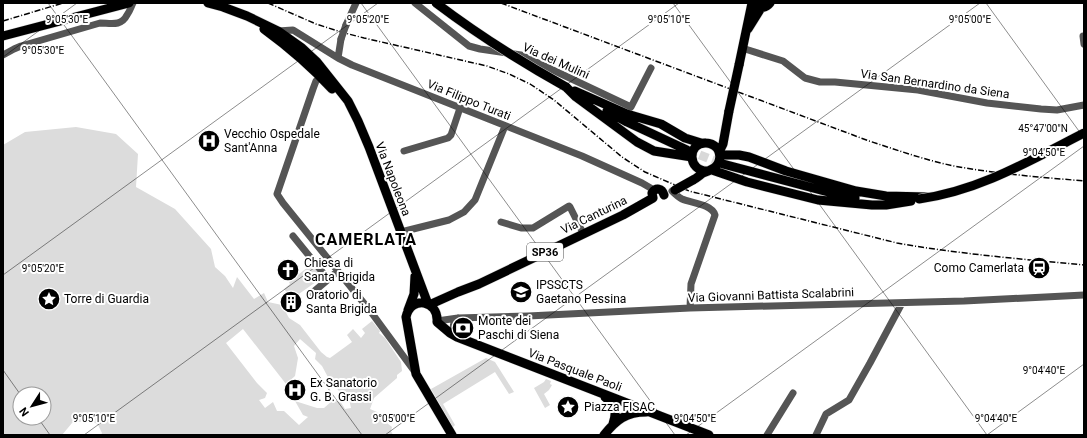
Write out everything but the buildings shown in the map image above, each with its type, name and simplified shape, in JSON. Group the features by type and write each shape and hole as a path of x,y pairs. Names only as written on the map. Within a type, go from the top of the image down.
{"main road":[{"path":"3,36 129,3"},
{"name":"Via Napoleona","path":"208,3 247,16 270,30 278,31 302,48 317,62 348,101 358,121 415,269 434,312"},
{"path":"436,3 459,21 508,54 691,158 701,170 710,170 747,182 818,200 872,205 886,200 931,198"},
{"path":"670,192 716,167 718,164 721,157 724,135 745,34 763,4"},
{"name":"Via Napoleona","path":"247,16 296,53 338,94 358,121"},
{"name":"Via Napoleona","path":"321,77 334,82"},
{"path":"566,87 627,114 661,124 685,138 715,146 721,157 832,193 853,198 886,200 919,199 931,198 964,189 998,176 1084,133"},
{"path":"566,87 576,97 637,142 654,151 691,158"},
{"path":"693,180 695,175 691,158 694,149 704,143 724,135"},
{"path":"721,157 739,155 749,157 786,171 886,200"},
{"name":"Via Canturina","path":"407,312 414,305 419,303 434,312 458,292 480,284 642,205 653,194 656,201 660,201 670,192"},
{"name":"Via Napoleona","path":"407,312 414,294 415,269"},
{"path":"407,312 407,325 416,374 452,435"},
{"name":"Via Pasquale Paoli","path":"434,312 450,333 457,337 709,435"},
{"path":"598,392 611,401 614,405 615,417 613,424"},
{"path":"604,435 613,424 624,416 635,412 649,412"}],"street":[{"path":"3,55 21,46 100,23 119,23 126,18 133,3"},
{"path":"338,58 341,39 356,3"},
{"name":"Via dei Mulini","path":"415,3 469,46 521,56 631,107 651,68"},
{"name":"Via Filippo Turati","path":"278,31 293,30 352,65 610,168 642,183 653,194"},
{"path":"1084,36 1084,44"},
{"name":"Via San Bernardino da Siena","path":"742,48 783,61 805,78 820,82 835,82 918,90 987,103 1041,109 1057,110 1084,105"},
{"path":"321,77 316,82 313,89 277,194 371,312 416,374"},
{"path":"404,151 448,138 451,135 460,108"},
{"path":"401,232 449,220 464,212 475,200 505,126"},
{"path":"670,192 686,200 712,209 716,214 691,284 690,308"},
{"path":"501,222 521,228 533,228 569,206 583,234"},
{"path":"293,236 311,252 328,279"},
{"path":"311,294 338,271"},
{"name":"Via Giovanni Battista Scalabrini","path":"434,312 458,318 690,308 1022,299 1084,295"},
{"path":"816,435 826,414 849,400 902,302"},
{"path":"457,337 453,325 458,318"},
{"path":"766,435 793,393"}],"shaded area":[{"path":"76,127 116,134 138,154 136,187 175,209 211,249 215,267 225,276 233,288 237,277 254,299 264,293 268,302 282,305 289,318 300,325 321,352 327,357 330,358 352,342 347,335 353,329 361,338 365,333 362,329 372,321 380,331 379,333 385,338 401,362 402,371 397,375 397,378 374,398 370,409 377,412 383,420 392,427 391,431 393,435 101,435 102,433 98,425 91,420 72,423 62,435 3,435 3,145 25,132","holes":["243,329 286,384 295,376 298,358 294,346 300,339 316,353 315,359 322,366 330,381 349,399 351,408 345,409 340,401 332,401 324,408 317,408 295,401 303,415 308,417 299,425 284,411 277,411 273,402 265,408 259,400 265,398 267,393 257,383 226,343"]},
{"path":"313,263 323,277 296,296 294,293 290,296 284,289 290,284 289,282"},
{"path":"486,358 495,362 514,392 509,394 495,372 443,404 455,425 453,427 431,389"},
{"path":"546,379 551,381 550,384 552,385 544,394 550,405 545,408 534,388"}],"tunnel":[{"path":"687,150 723,164"}],"railway":[{"path":"3,21 63,3"},
{"path":"268,3 316,24 341,32 487,66 509,74 530,84 554,100 622,157 645,172 689,191 897,243 967,253 1084,265"},
{"path":"501,3 869,141 911,155 943,164 970,169 1084,181"}],"place":[{"name":"Vecchio Ospedale Sant'Anna","path":"209,141"},
{"name":"Como Camerlata","path":"1039,268"},
{"name":"Chiesa di Santa Brigida","path":"288,270"},
{"name":"IPSSCTS Gaetano Pessina","path":"521,292"},
{"name":"Torre di Guardia","path":"49,299"},
{"name":"Oratorio di Santa Brigida","path":"291,302"},
{"name":"Monte dei Paschi di Siena","path":"463,328"},
{"name":"Ex Sanatorio G. B. Grassi","path":"295,390"},
{"name":"Piazza FISAC","path":"568,407"}],"district":[{"name":"CAMERLATA","path":"366,239"}]}
